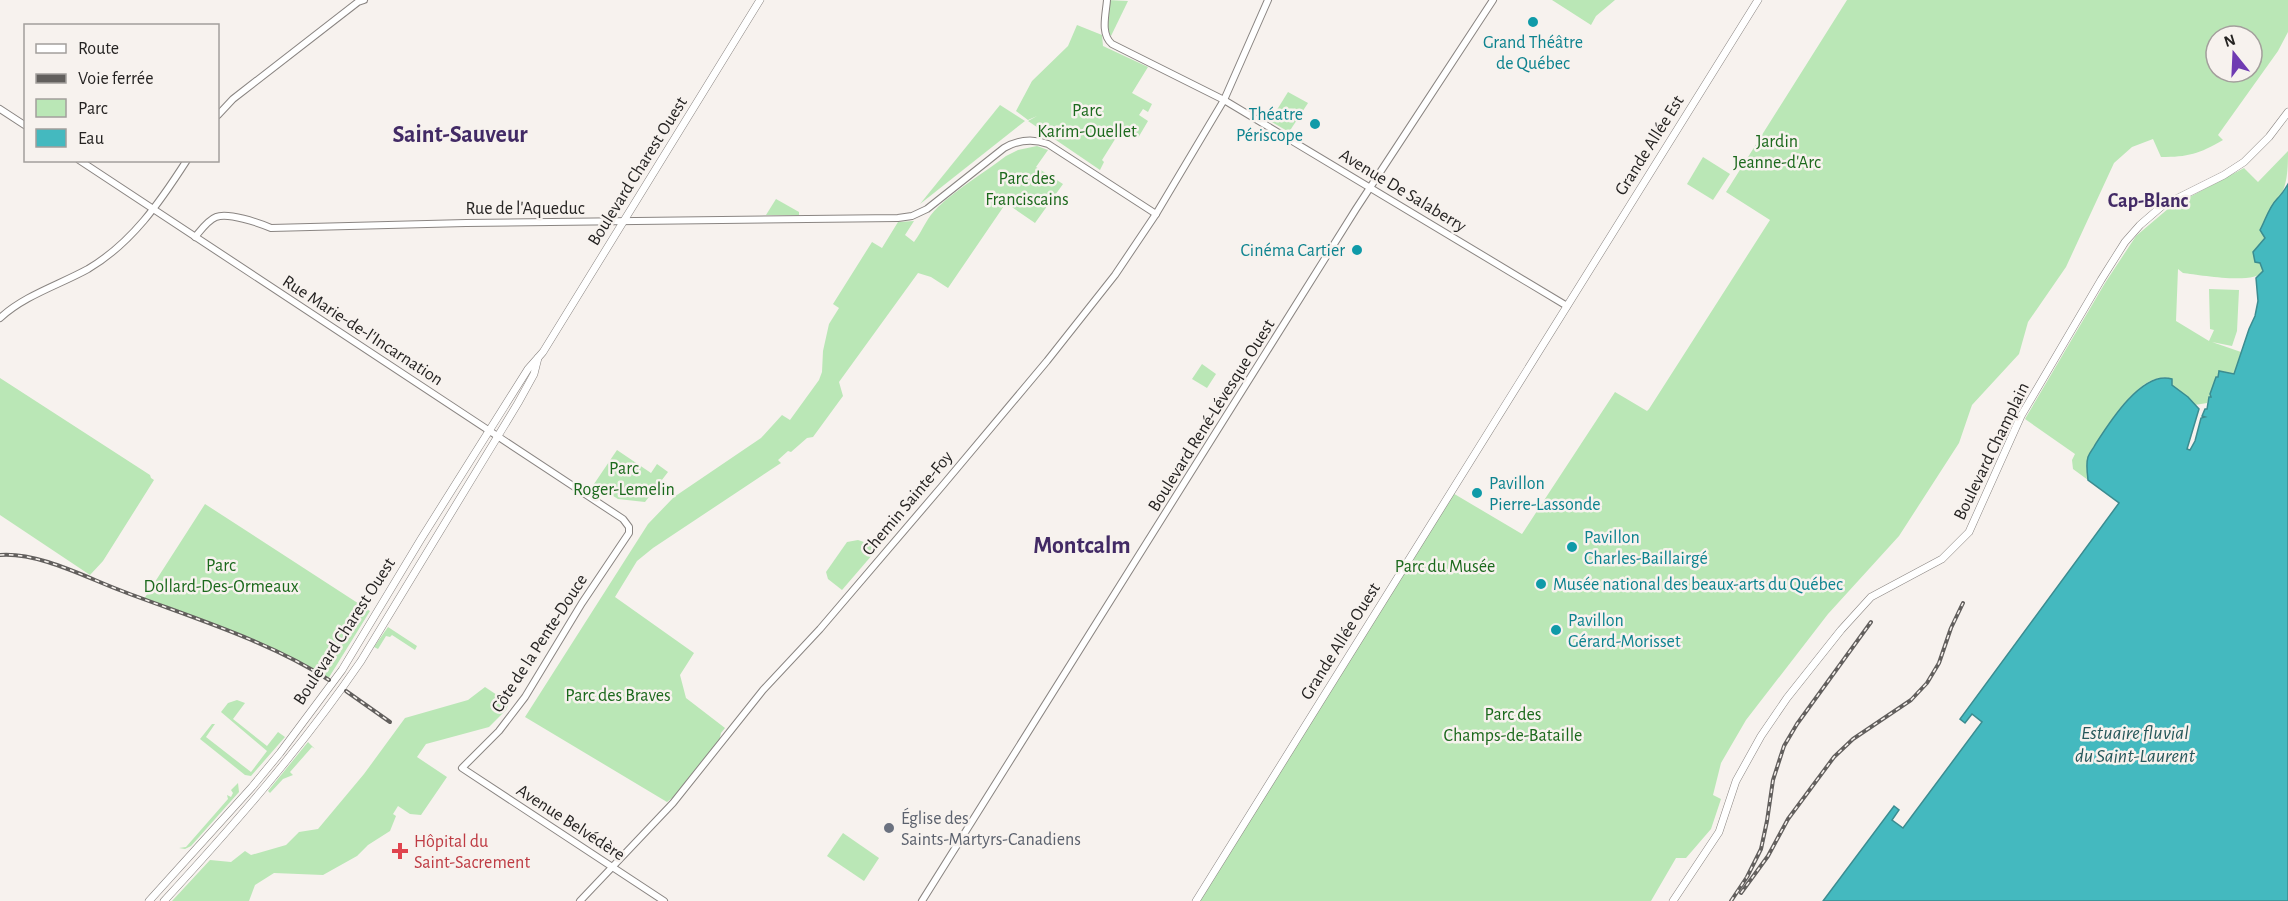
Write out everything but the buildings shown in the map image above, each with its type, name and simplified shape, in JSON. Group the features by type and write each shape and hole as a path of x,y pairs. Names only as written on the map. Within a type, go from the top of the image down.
{"main road":[{"path":"219,115 233,99 344,12 364,0"},
{"name":"Boulevard Charest Ouest","path":"164,901 274,776 327,710 361,662 494,434 528,369 538,358 760,0"},
{"name":"Avenue De Salaberry","path":"1107,0 1105,32 1109,41 1224,100 1567,306"},
{"name":"Chemin Sainte-Foy","path":"580,901 673,803 763,690 856,588 1037,373 1115,275 1156,214 1224,100 1268,0"},
{"name":"Boulevard René-Lévesque Ouest","path":"922,901 1370,188 1493,0"},
{"name":"Grande Allée Est","path":"1567,306 1758,0"},
{"path":"0,110 24,125"},
{"name":"Boulevard Champlain","path":"1673,901 1719,832 1736,781 1761,736 1787,698 1834,639 1871,597 1942,559 1969,532 2004,449 2021,416 2125,243 2140,225 2162,206 2244,162 2269,137 2288,112"},
{"name":"Rue de l'Aqueduc","path":"195,237 211,220 223,215 257,222 271,228 886,218 921,213 1004,148 1021,141 1038,141 1053,147 1156,214"},
{"name":"Rue Marie-de-l'Incarnation","path":"82,162 623,519 629,527"},
{"path":"0,318 23,301 103,259 125,242 153,210 186,162"},
{"name":"Grande Allée Ouest","path":"1196,901 1567,306"},
{"name":"Boulevard Charest Ouest","path":"149,901 252,787 316,706 342,670 421,539 494,434"},
{"name":"Côte de la Pente-Douce","path":"462,768 499,731 525,697 582,603 629,533 629,527"},
{"name":"Avenue Belvédère","path":"462,768 664,901"}],"green space":[{"path":"1107,0 1128,1 1111,36 1107,29"},
{"path":"1552,0 1615,0 1596,16 1591,25"},
{"name":"Parc des Champs-de-Bataille","path":"1847,0 2288,0 2288,32 2264,71 2264,24 2204,24 2204,84 2254,84 2218,135 2223,140 2193,154 2161,157 2153,139 2132,147 2114,163 2066,267 2028,322 2019,354 1972,405 1959,443 1899,536 1828,614 1746,720 1721,763 1713,795 1721,799 1711,829 1686,858 1676,858 1651,901 1196,901 1451,492 1522,534 1615,392 1647,411 1649,409 1770,220 1726,192"},
{"name":"Parc Karim-Ouellet","path":"1077,25 1102,35 1103,46 1148,67 1132,93 1152,104 1148,112 1143,109 1139,115 1148,121 1138,138 1122,128 1102,160 1104,162 1100,170 1028,121 1037,116 1028,120 1016,111 1032,81 1068,46"},
{"path":"1288,92 1308,103 1289,132 1270,121"},
{"path":"1000,105 1025,121 920,204"},
{"path":"1037,146 1048,150 1036,167 1063,184 1035,223 1006,203 948,288 931,277 918,273 839,382 843,396 813,437 807,438 791,452 788,451 778,460 781,463 653,548 637,561 615,597 694,653 680,675 686,698 725,728 721,733 718,746 686,787 667,802 525,717 648,524 674,497 761,438 782,415 790,420 819,380 829,324 839,308 833,304 872,242 882,248 898,222 914,221 905,235 914,242 934,211 954,193 1006,156 1018,150"},
{"path":"2288,151 2287,177 2283,190 2260,230 2265,237 2260,263 2263,271 2250,278 2239,278 2183,273 2178,269 2176,321 2209,341 2214,330 2210,329 2209,289 2239,290 2237,331 2232,346 2212,342 2241,352 2234,375 2216,377 2211,398 2209,397 2207,403 2195,405 2171,385 2172,379 2160,378 2148,383 2124,404 2090,453 2088,480 2073,469 2072,460 2075,454 2025,419 2105,283 2136,236 2169,208 2244,168 2258,182"},
{"path":"1703,157 1730,174 1713,200 1687,184"},
{"path":"776,199 799,212 799,215 766,215"},
{"path":"1202,364 1216,374 1207,388 1192,379"},
{"path":"0,378 150,475 154,480 103,561 90,575 0,515"},
{"name":"Parc Roger-Lemelin","path":"617,450 651,473 657,464 668,472 645,502 618,499 594,484"},
{"name":"Parc Dollard-Des-Ormeaux","path":"205,504 370,611 328,679 261,644 144,599"},
{"path":"858,540 879,547 842,590 828,579 826,572 847,542"},
{"path":"388,627 417,646 415,650 392,635 386,636 378,649 374,647"},
{"path":"485,687 509,703 506,710 489,727 426,744 417,757 447,777 421,815 410,814 398,806 393,814 396,816 390,831 368,845 357,856 323,875 274,873 255,885 249,901 172,901 210,860 231,862 245,851 251,855 286,845 299,832 318,829 364,774 405,718 468,700"},
{"path":"237,700 245,703 233,719 267,746 278,732 285,737 251,776 245,775 200,739 212,724 215,724 206,737 251,772 267,751 221,712 228,703"},
{"path":"308,742 315,749 312,747 290,772 293,775 283,779 270,793 268,791"},
{"path":"238,783 239,792 191,846 185,849 179,848 186,847 228,799 227,795 231,797 233,793 231,790"},
{"path":"843,833 879,858 864,881 827,856"}],"water":[{"name":"Estuaire fluvial du Saint-Laurent","path":"2288,184 2288,901 1823,901 1894,806 1899,810 1892,820 1903,828 1982,722 1972,714 1965,723 1960,719 2119,503 2088,480 2087,468 2087,459 2118,412 2138,390 2149,382 2161,378 2172,379 2172,385 2199,409 2187,449 2190,450 2195,441 2201,418 2205,417 2202,416 2207,409 2219,371 2234,374 2255,316 2258,301 2256,278 2263,271 2260,263 2255,262 2253,252 2265,238 2260,230 2269,210"}],"railway":[{"path":"0,555 15,555 47,562 202,620 281,653 329,680"},
{"path":"1741,893 1768,856 1788,819 1834,757 1853,739 1911,700 1927,683 1939,663 1951,628 1963,603"},
{"path":"1731,901 1747,877 1761,849 1773,780 1784,746 1797,724 1871,622"},
{"path":"346,691 390,722"}],"place":[{"name":"Grand Théâtre de Québec","path":"1533,22"},
{"name":"Théatre Périscope","path":"1315,124"},
{"name":"Cinéma Cartier","path":"1357,250"},
{"name":"Pavillon Pierre-Lassonde","path":"1477,493"},
{"name":"Pavillon Charles-Baillairgé","path":"1572,547"},
{"name":"Musée national des beaux-arts du Québec","path":"1541,584"},
{"name":"Pavillon Gérard-Morisset","path":"1556,630"},
{"name":"Église des Saints-Martyrs-Canadiens","path":"889,828"},
{"name":"Hôpital du Saint-Sacrement","path":"400,851"}],"district":[{"name":"Saint-Sauveur","path":"460,134"},
{"name":"Cap-Blanc","path":"2148,200"},
{"name":"Montcalm","path":"1082,545"}],"park label":[{"name":"Jardin Jeanne-d'Arc","path":"1777,151"},
{"name":"Parc des Franciscains","path":"1027,188"},
{"name":"Parc du Musée","path":"1445,566"},
{"name":"Parc des Braves","path":"618,695"}]}
